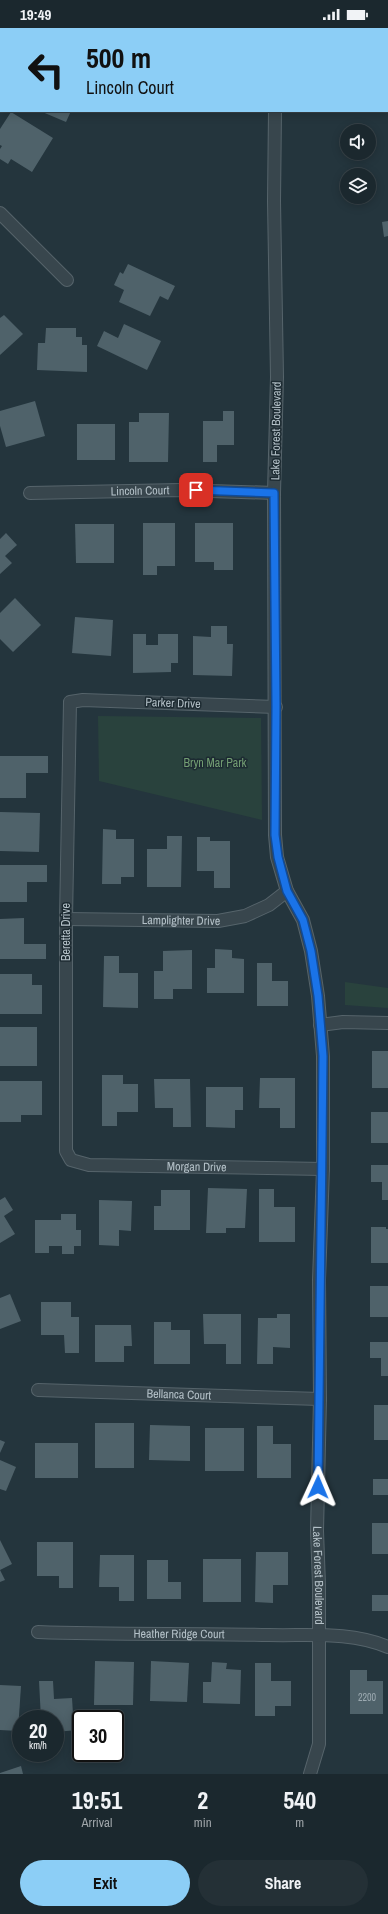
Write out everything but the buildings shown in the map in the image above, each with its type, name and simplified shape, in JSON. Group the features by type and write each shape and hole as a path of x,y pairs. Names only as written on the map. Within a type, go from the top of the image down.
{"street":[{"name":"Lake Forest Boulevard","path":"275,112 274,201 277,377 274,493 276,707 275,835 278,857 287,891 303,920 311,951 318,996 323,1056 323,1169 319,1280 320,1399 317,1531 319,1744 310,1774"},
{"path":"0,213 67,280"},
{"name":"Lincoln Court","path":"30,493 180,490 274,493"},
{"name":"Parker Drive","path":"70,702 83,700 276,707"},
{"name":"Beretta Drive","path":"70,702 66,919 65,1144 66,1151 71,1160"},
{"name":"Lamplighter Drive","path":"66,919 218,921 245,916 269,906 287,891"},
{"path":"320,1025 343,1022 388,1024"},
{"name":"Morgan Drive","path":"71,1160 89,1165 323,1169"},
{"name":"Bellanca Court","path":"38,1390 320,1399"},
{"name":"Heather Ridge Court","path":"38,1632 121,1635 188,1633 345,1636 372,1641 388,1647"}],"green space":[{"name":"Bryn Mar Park","path":"98,716 261,718 262,820 99,781"},
{"path":"345,982 388,988 388,1008 345,1005"}],"route":[{"path":"196,490 274,493 276,707 275,835 278,857 287,891 303,920 311,951 318,996 323,1056 323,1169 319,1280 320,1399 318,1487"}]}
